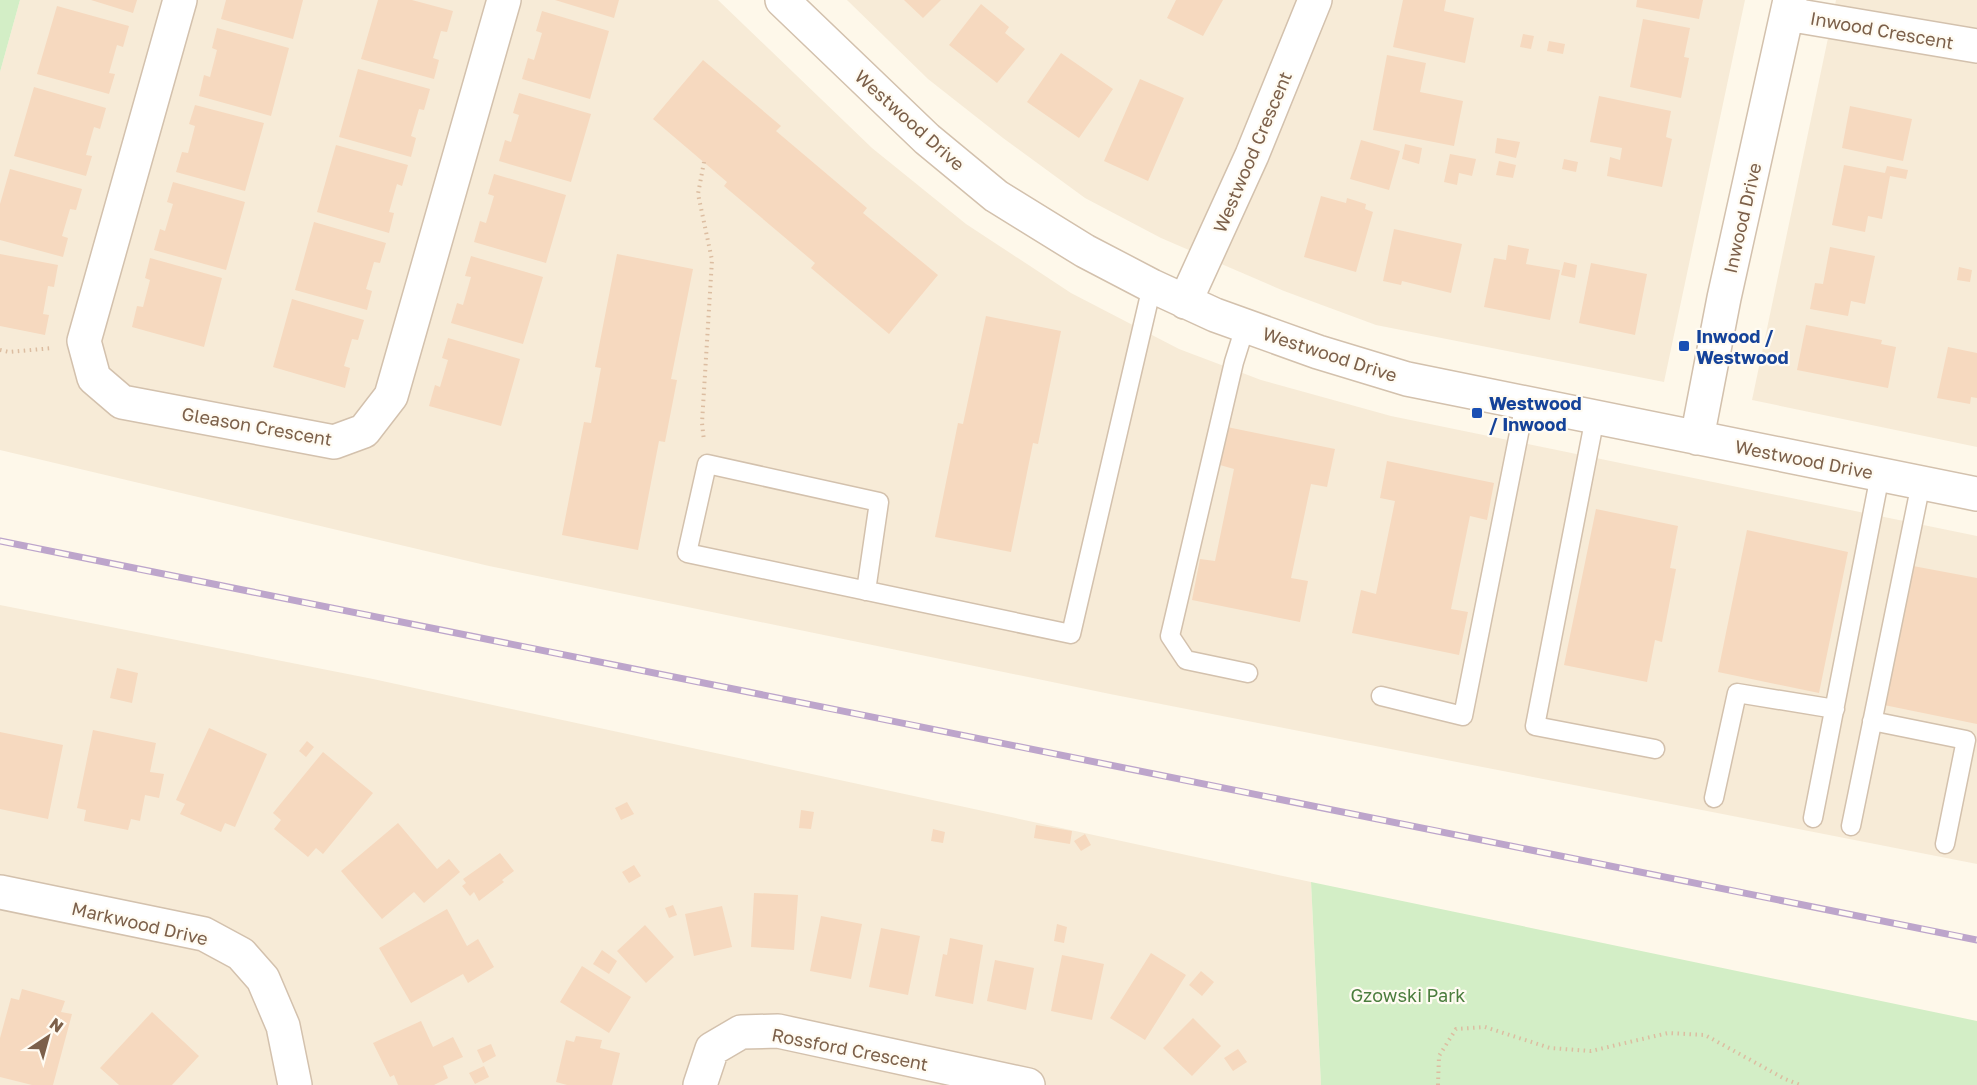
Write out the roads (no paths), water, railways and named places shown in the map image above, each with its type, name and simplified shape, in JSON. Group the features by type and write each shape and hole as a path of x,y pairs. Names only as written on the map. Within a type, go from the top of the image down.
{"street":[{"name":"Gleason Crescent","path":"180,0 84,341 94,378 122,402 334,442 364,431 391,396 504,0"},
{"name":"Westwood Drive","path":"782,0 927,139 996,196 1085,251 1185,302 1245,327 1407,379 1977,494"},
{"name":"Westwood Crescent","path":"1185,302 1252,155 1315,0"},
{"name":"Inwood Crescent","path":"1789,7 1977,46"},
{"name":"Inwood Drive","path":"1697,438 1724,298 1789,7"},
{"name":"Markwood Drive","path":"0,892 204,934 241,954 263,979 283,1026 295,1085"},
{"name":"Rossford Crescent","path":"700,1085 712,1049 741,1032 778,1031 1028,1085"}],"lane":[{"path":"866,591 879,502 706,464 687,553 866,591 1071,634 1152,286"},
{"path":"1245,327 1234,362 1170,636 1186,660 1248,673"},
{"path":"1381,696 1463,716 1525,403"},
{"path":"1595,417 1535,726 1655,750"},
{"path":"1813,818 1880,475"},
{"path":"1851,826 1921,483"},
{"path":"1714,798 1737,693 1835,709"},
{"path":"1872,721 1966,740 1945,843"}],"railway":[{"path":"0,541 1977,940"}],"place":[{"name":"Inwood / Westwood","path":"1684,346"},
{"name":"Westwood / Inwood","path":"1477,413"}],"park label":[{"name":"Gzowski Park","path":"1408,995"}]}
